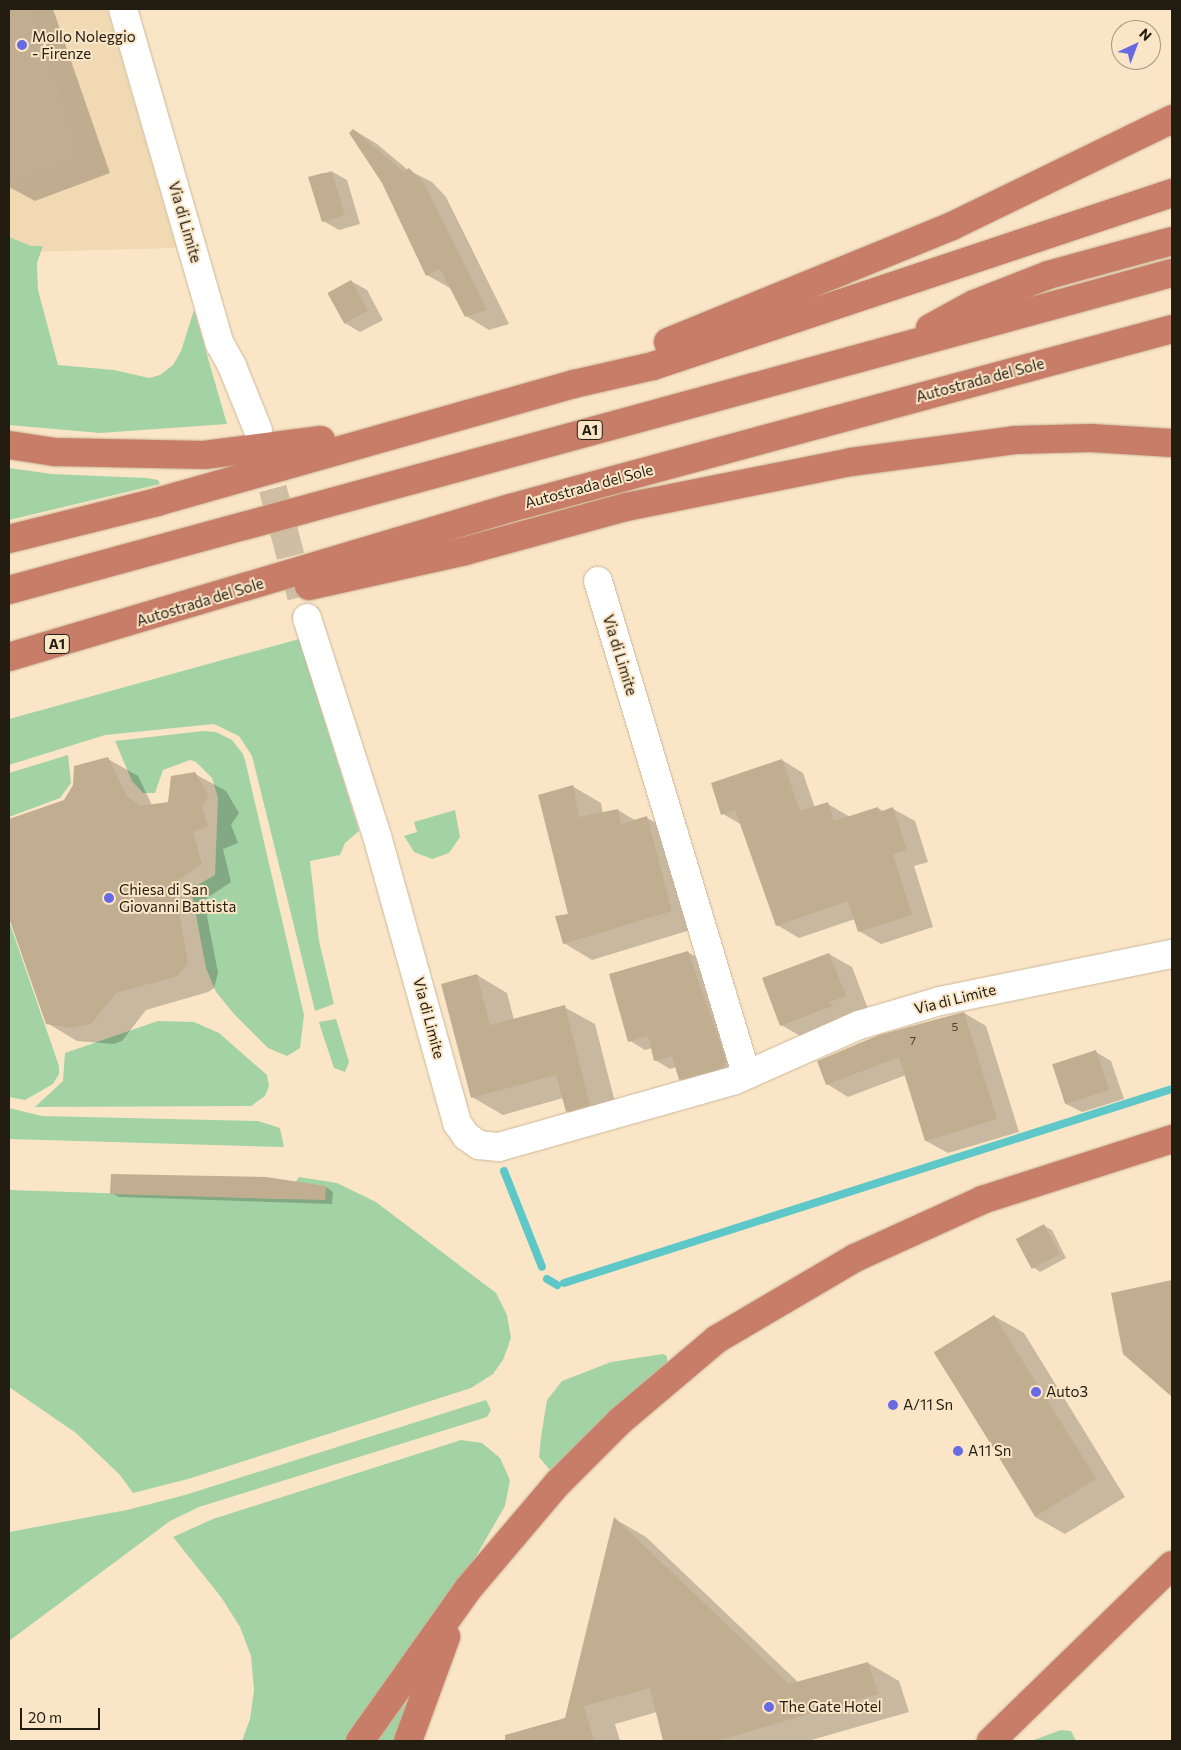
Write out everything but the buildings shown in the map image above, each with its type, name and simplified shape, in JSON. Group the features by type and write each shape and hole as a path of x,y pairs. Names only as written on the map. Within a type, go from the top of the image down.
{"highway":[{"path":"574,384 952,226 1172,119"},
{"path":"9,539 157,502 409,428 574,384 653,366 1172,193"},
{"path":"859,358 924,332 974,304 1048,275 1172,240"},
{"name":"A1","path":"9,590 1172,273"},
{"name":"Autostrada del Sole","path":"9,657 105,631 510,508 1172,329"},
{"path":"9,445 73,453 204,455 409,428"},
{"path":"105,631 465,551 626,507 851,462 1015,440 1091,438 1172,443"},
{"path":"360,1741 458,1605 558,1483 620,1421 717,1340 855,1258 982,1200 1172,1138"},
{"path":"991,1741 1172,1565"},
{"path":"408,1741 458,1605"}],"street":[{"name":"Via di Limite","path":"124,9 220,344 232,366 258,430"},
{"name":"Via di Limite","path":"598,581 746,1074"},
{"name":"Via di Limite","path":"307,618 377,836 457,1123 466,1136 479,1145 499,1146 733,1081 859,1025 940,1001 1172,954"}],"shaded area":[{"path":"9,9 107,9 176,248 25,252 9,240"}],"green space":[{"path":"9,237 31,246 43,246 37,263 38,290 58,365 114,370 149,378 160,375 173,365 181,351 194,310 227,424 100,433 9,425"},
{"path":"9,468 52,474 147,478 158,480 160,484 9,520"},
{"path":"299,639 359,831 345,843 340,855 310,861 319,941 334,1004 315,1011 252,756 239,736 214,724 105,735 9,765 9,719"},
{"path":"203,731 216,732 232,740 243,754 246,764 304,1015 300,1048 287,1056 268,1048 234,1014 216,992 206,968 192,894 196,886 215,875 218,798 212,778 196,762 190,760 163,770 155,793 143,793 132,781 115,741"},
{"path":"68,755 71,783 60,798 9,817 9,773"},
{"path":"455,810 460,837 449,853 432,859 414,852 404,836 417,832 414,822"},
{"path":"9,921 59,1066 59,1074 53,1084 25,1100 9,1097"},
{"path":"336,1019 349,1062 345,1072 334,1068 319,1022"},
{"path":"158,1021 194,1022 219,1033 267,1075 269,1086 265,1096 251,1106 35,1107 63,1081 65,1053"},
{"path":"9,1108 42,1116 258,1121 280,1128 284,1147 9,1139"},
{"path":"299,1177 337,1183 376,1202 496,1293 507,1315 511,1338 503,1360 493,1374 471,1388 188,1479 133,1493 120,1475 76,1433 9,1387 9,1190 285,1199"},
{"path":"663,1354 667,1356 667,1362 550,1470 539,1457 541,1437 547,1400 562,1381 611,1362"},
{"path":"486,1400 491,1410 487,1417 199,1507 170,1521 9,1641 9,1532 127,1510 185,1495"},
{"path":"461,1440 482,1443 500,1458 510,1480 505,1506 475,1558 349,1741 242,1741 250,1719 254,1690 251,1656 240,1627 221,1597 173,1537 213,1519"},
{"path":"406,1702 397,1741 377,1741 402,1704"},
{"path":"1061,1730 1071,1731 1076,1741 1031,1741"}],"waterway":[{"path":"564,1283 1172,1089"},
{"path":"504,1171 542,1267"},
{"path":"547,1279 557,1285"}],"tunnel":[{"path":"262,448 307,618"}],"place":[{"name":"Mollo Noleggio - Firenze","path":"22,45"},
{"name":"Chiesa di San Giovanni Battista","path":"109,898"},
{"name":"Auto3","path":"1036,1392"},
{"name":"A/11 Sn","path":"893,1405"},
{"name":"A11 Sn","path":"958,1451"},
{"name":"The Gate Hotel","path":"769,1707"}]}
